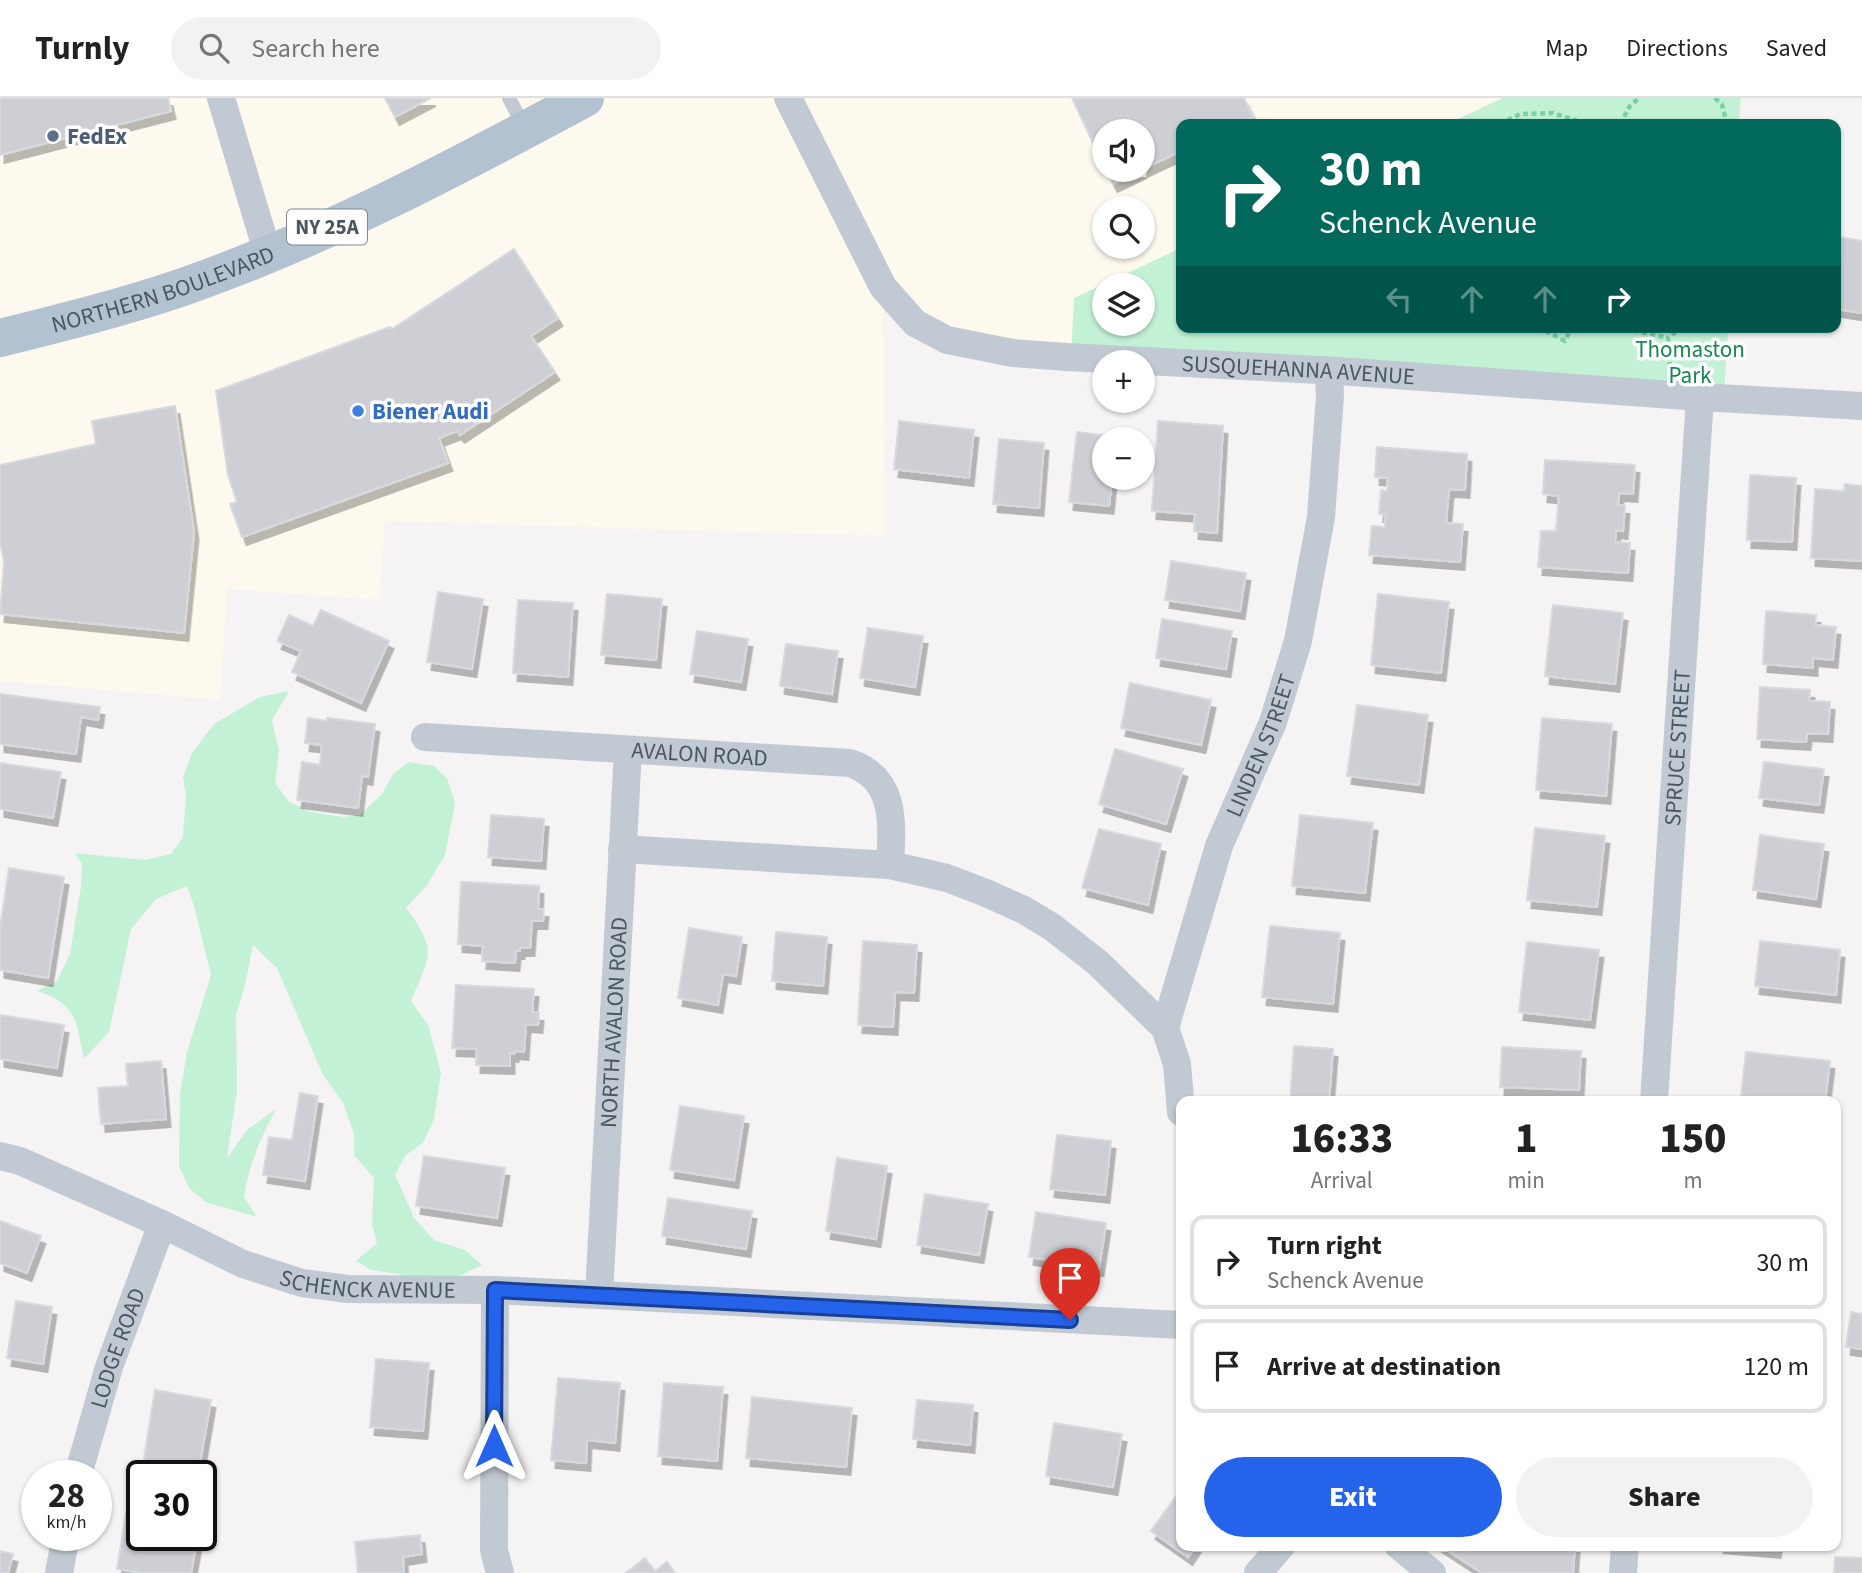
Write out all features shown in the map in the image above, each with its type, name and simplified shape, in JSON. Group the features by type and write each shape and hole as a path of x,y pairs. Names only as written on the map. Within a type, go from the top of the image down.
{"main road":[{"name":"NORTHERN BOULEVARD","path":"0,338 157,295 268,254 403,193 517,114 585,98"}],"street":[{"path":"221,98 268,254"},
{"name":"SUSQUEHANNA AVENUE","path":"788,98 883,287 915,323 947,340 1013,353 1862,407"},
{"name":"LINDEN STREET","path":"1165,1028 1219,846 1273,722 1298,641 1321,517 1330,396 1329,371"},
{"name":"SPRUCE STREET","path":"1654,1096 1686,396"},
{"name":"AVALON ROAD","path":"425,737 850,763 867,769 882,786 892,824 890,865"},
{"name":"NORTH AVALON ROAD","path":"599,1295 628,750"},
{"path":"622,849 890,865 947,878 1024,910 1052,927 1098,963 1165,1028 1177,1064 1180,1096"},
{"name":"SCHENCK AVENUE","path":"0,1156 20,1161 162,1224 243,1264 302,1283 348,1289 495,1290 1176,1325"},
{"name":"LODGE ROAD","path":"82,1460 109,1367 162,1224"},
{"path":"495,1290 494,1550 500,1573"},
{"path":"59,1573 63,1551"},
{"path":"1258,1573 1277,1551"},
{"path":"1405,1551 1432,1573"},
{"path":"1623,1573 1625,1551"}],"path":[{"path":"1623,119 1630,106 1639,98"},
{"path":"1715,98 1722,105 1726,119"},
{"path":"1510,119 1520,114 1553,113 1572,119"},
{"path":"1550,333 1565,341 1569,333"},
{"path":"1645,333 1668,338"},
{"path":"1668,338 1674,333"},
{"path":"1668,338 1686,396"}],"shaded area":[{"path":"0,98 1503,98 1458,119 1176,119 1176,250 1128,273 1092,273 1092,290 1075,298 1071,356 953,343 883,288 884,536 385,521 379,600 227,589 220,700 0,681"}],"green space":[{"path":"1503,98 1741,98 1739,119 1458,119"},
{"name":"Thomaston Park","path":"1176,250 1176,333 1728,333 1724,399 1155,362 1155,350 1092,350 1092,357 1071,356 1074,298 1092,290 1092,336 1155,336 1155,273 1128,273"},
{"path":"289,691 272,720 279,751 275,783 289,802 311,812 343,817 360,815 382,794 394,773 409,762 434,766 447,778 455,803 445,855 427,885 406,908 423,934 428,953 411,1001 428,1025 441,1073 434,1119 423,1143 406,1155 395,1174 414,1218 434,1240 465,1250 482,1265 461,1275 431,1279 371,1270 356,1261 377,1243 372,1225 374,1178 354,1155 354,1134 343,1103 323,1075 277,968 253,945 236,1015 237,1091 227,1158 247,1130 276,1109 256,1151 244,1197 257,1217 206,1202 189,1188 179,1166 180,1094 187,1052 211,975 187,886 156,899 131,929 109,1032 84,1059 76,1024 67,1008 37,991 57,981 70,954 81,887 82,864 75,853 144,860 171,854 183,837 186,796 183,777 192,753 214,724 260,697"}],"building":[{"path":"0,98 168,98 171,111 0,155"},
{"path":"385,98 431,98 395,117"},
{"path":"1072,98 1244,98 1253,117 1248,119 1176,119 1176,153 1155,163 1155,119 1092,119 1092,140"},
{"path":"1841,238 1862,241 1862,313 1841,310"},
{"name":"Biener Audi","path":"514,249 558,318 531,336 555,372 460,435 457,431 439,438 448,463 242,537 230,504 237,502 228,475 216,391 390,327 392,329"},
{"path":"175,406 194,532 184,633 0,614 4,561 0,543 0,465 96,444 92,421"},
{"path":"899,421 974,430 969,478 894,469"},
{"path":"1158,421 1223,426 1217,533 1194,531 1195,514 1152,511"},
{"path":"1077,432 1092,434 1092,490 1111,490 1109,506 1069,502"},
{"path":"999,439 1044,443 1039,508 993,504"},
{"path":"1377,447 1467,454 1465,490 1449,489 1446,523 1463,524 1460,562 1369,555 1372,526 1385,527 1386,514 1379,514 1381,490 1387,491 1388,478 1375,477"},
{"path":"1545,460 1635,465 1633,494 1619,493 1618,505 1625,506 1623,531 1616,530 1615,542 1630,543 1628,573 1538,567 1541,531 1556,531 1559,496 1543,494"},
{"path":"1750,475 1796,478 1792,542 1747,540"},
{"path":"1845,484 1862,486 1862,561 1811,558 1815,489 1844,491"},
{"path":"1171,561 1246,573 1240,611 1165,600"},
{"path":"438,592 483,599 472,669 427,662"},
{"path":"607,594 662,599 656,660 601,655"},
{"path":"1378,594 1449,602 1441,673 1371,665"},
{"path":"518,600 573,603 568,677 513,673"},
{"path":"1553,605 1623,613 1615,684 1545,676"},
{"path":"321,610 389,641 361,703 292,672 301,651 277,641 289,615 313,626"},
{"path":"1766,611 1816,615 1815,625 1836,627 1833,660 1813,658 1813,668 1763,664"},
{"path":"1162,619 1232,631 1226,669 1156,658"},
{"path":"868,628 923,636 915,687 860,678"},
{"path":"697,631 748,639 741,682 690,674"},
{"path":"786,644 838,651 832,694 780,686"},
{"path":"1130,683 1211,700 1201,745 1121,728"},
{"path":"1760,687 1810,690 1809,701 1830,702 1828,734 1807,733 1806,742 1757,739"},
{"path":"0,694 100,707 98,720 81,717 76,754 0,744"},
{"path":"1357,705 1428,715 1419,785 1347,776"},
{"path":"308,718 375,724 368,777 362,776 358,808 297,800 302,762 320,765 322,745 305,743"},
{"path":"1542,718 1612,724 1606,796 1536,790"},
{"path":"1115,749 1183,769 1166,824 1099,804"},
{"path":"1764,762 1824,769 1819,805 1759,798"},
{"path":"0,763 61,772 53,818 0,809"},
{"path":"491,815 544,819 541,861 488,857"},
{"path":"1300,815 1373,823 1365,893 1292,886"},
{"path":"1535,828 1605,836 1597,907 1527,900"},
{"path":"1099,829 1161,844 1148,905 1082,888"},
{"path":"1760,835 1824,844 1816,899 1753,890"},
{"path":"9,868 64,877 48,978 0,970 0,928"},
{"path":"461,882 539,886 538,909 544,909 543,921 532,921 530,948 516,951 515,963 482,961 483,946 458,944"},
{"path":"1270,926 1340,933 1333,1004 1262,997"},
{"path":"689,928 742,937 736,976 723,974 718,1005 678,998"},
{"path":"776,932 827,937 823,986 772,981"},
{"path":"863,941 917,945 914,993 895,992 893,1027 858,1025"},
{"path":"1760,941 1840,950 1836,995 1755,986"},
{"path":"1527,942 1599,950 1590,1020 1519,1012"},
{"path":"456,985 534,989 532,1012 539,1013 538,1025 526,1024 524,1052 510,1053 510,1066 476,1065 477,1049 452,1048"},
{"path":"0,1015 64,1025 57,1068 0,1059"},
{"path":"1294,1046 1333,1049 1329,1096 1290,1096"},
{"path":"1502,1047 1581,1051 1579,1090 1500,1087"},
{"path":"1746,1052 1830,1061 1826,1096 1741,1096"},
{"path":"161,1061 166,1119 101,1124 98,1088 128,1086 126,1064"},
{"path":"300,1093 318,1096 305,1181 263,1175 269,1137 292,1140"},
{"path":"680,1106 744,1116 734,1180 670,1170"},
{"path":"1057,1135 1111,1141 1105,1195 1050,1189"},
{"path":"424,1156 505,1168 497,1218 416,1206"},
{"path":"837,1158 887,1166 876,1239 826,1231"},
{"path":"925,1194 988,1204 979,1255 917,1245"},
{"path":"668,1198 752,1211 746,1249 662,1236"},
{"path":"1036,1212 1106,1223 1099,1268 1029,1257"},
{"path":"0,1221 41,1236 27,1273 0,1263"},
{"path":"16,1301 52,1307 43,1364 7,1358"},
{"path":"1851,1312 1862,1314 1862,1349 1846,1347"},
{"path":"376,1359 429,1363 423,1431 370,1427"},
{"path":"558,1378 620,1383 615,1443 587,1440 586,1463 551,1460"},
{"path":"664,1383 723,1387 717,1461 658,1456"},
{"path":"155,1390 211,1400 201,1460 144,1460"},
{"path":"752,1397 852,1408 846,1467 746,1458"},
{"path":"917,1400 973,1405 970,1445 913,1439"},
{"path":"1054,1423 1122,1434 1113,1487 1046,1476"},
{"path":"1176,1496 1176,1549 1151,1531"},
{"path":"126,1513 126,1551 195,1551 191,1573 143,1573 117,1569"},
{"path":"420,1535 422,1554 403,1557 404,1573 358,1573 355,1542"},
{"path":"0,1551 13,1554 8,1573 0,1573"},
{"path":"1179,1551 1192,1551 1188,1557"},
{"path":"1448,1551 1575,1551 1573,1573 1482,1573"},
{"path":"1835,1557 1862,1558 1862,1573 1834,1573"},
{"path":"645,1558 655,1571 667,1562 675,1573 626,1573"}],"place":[{"name":"FedEx","path":"53,136"},
{"name":"Biener Audi","path":"358,411"}],"route":[{"path":"494,1446 495,1290 1070,1320"}]}
